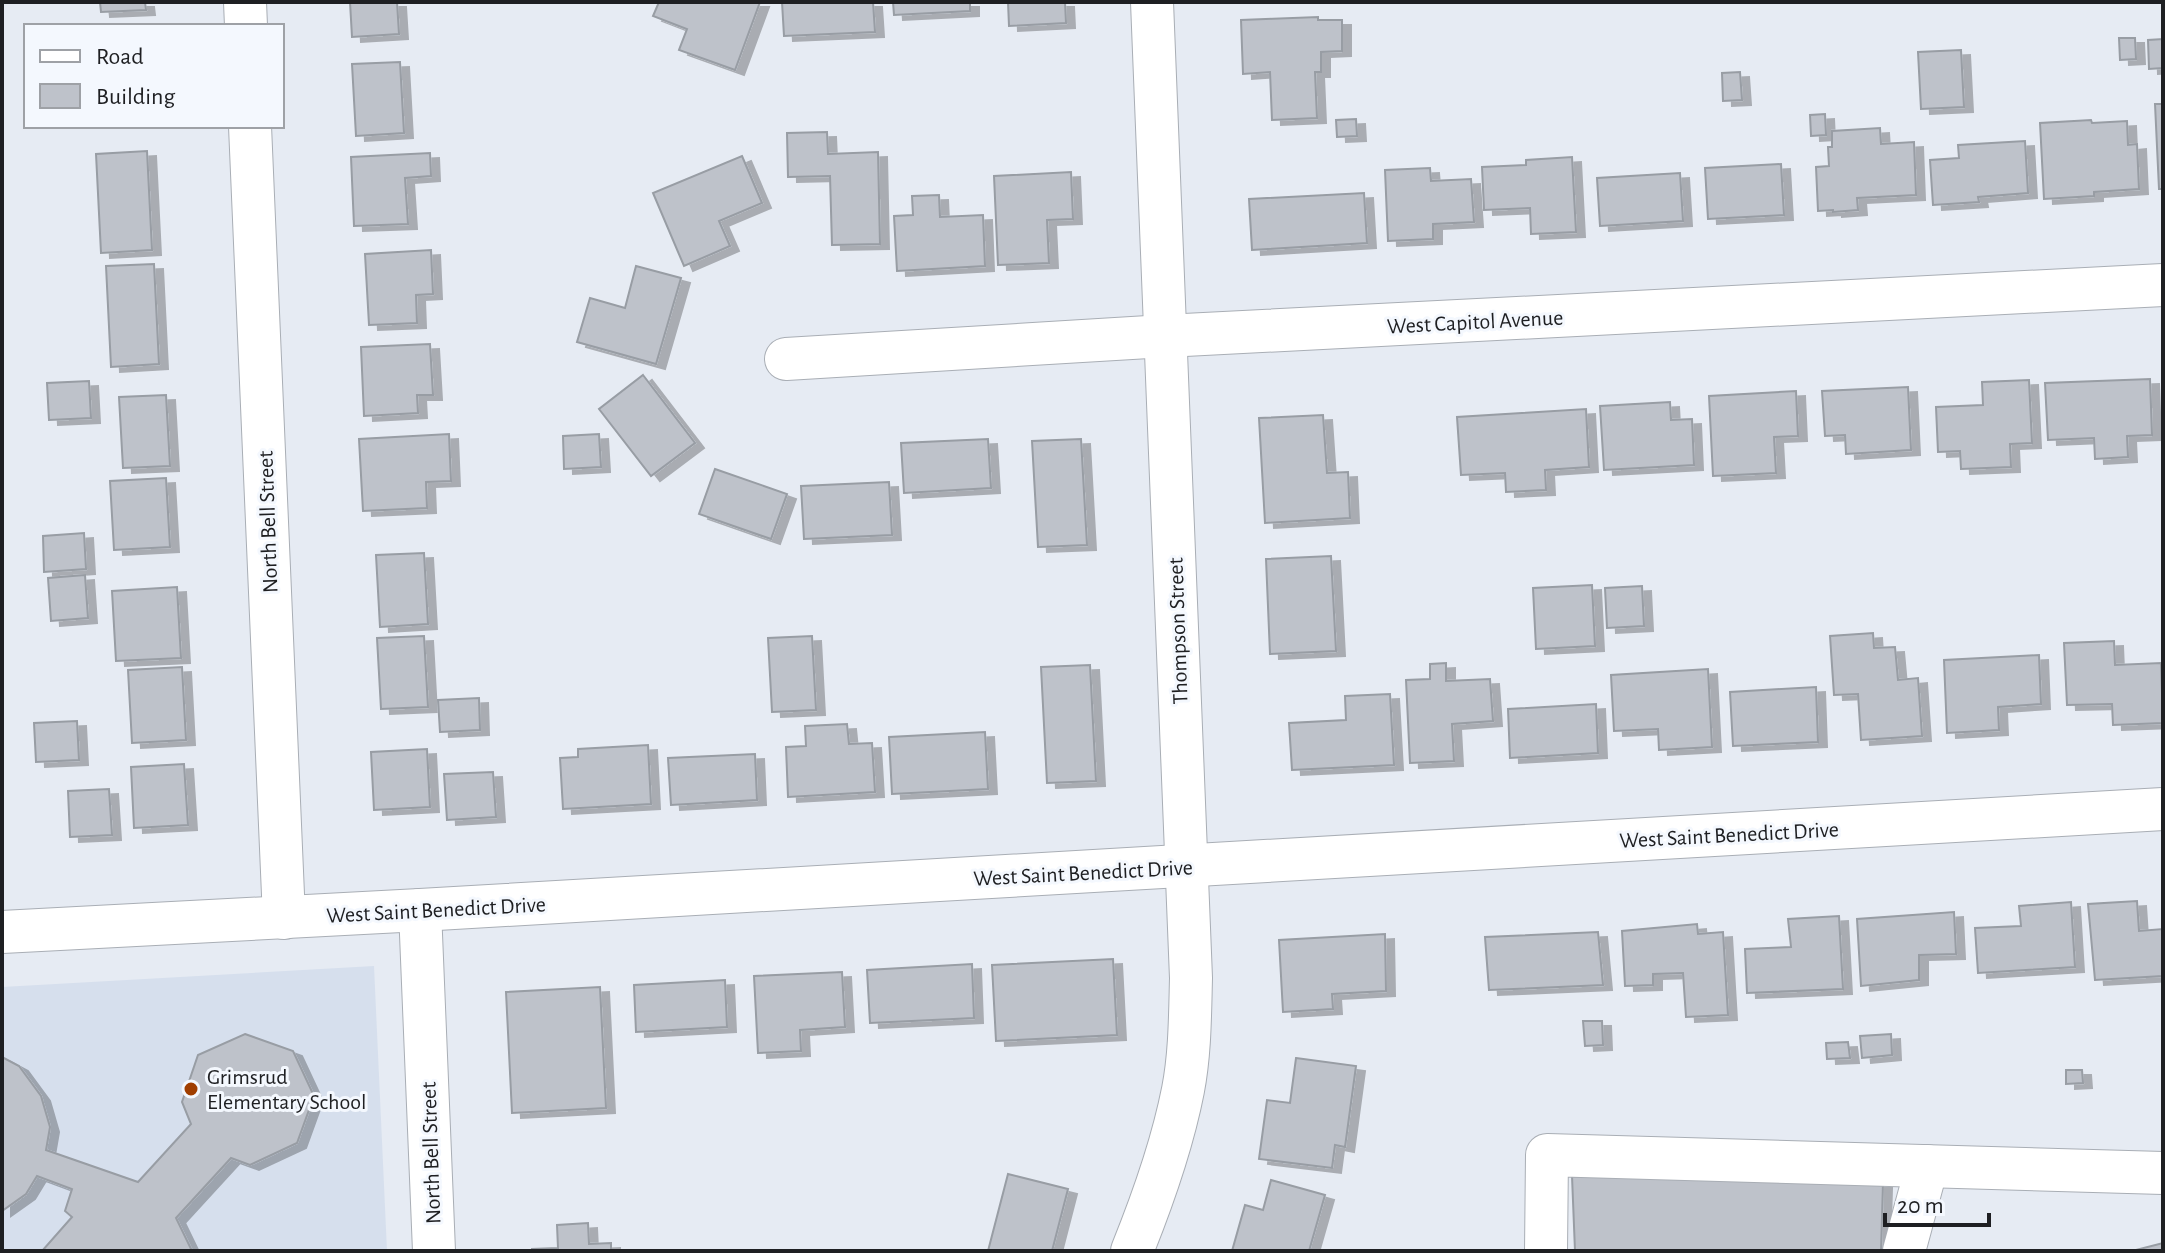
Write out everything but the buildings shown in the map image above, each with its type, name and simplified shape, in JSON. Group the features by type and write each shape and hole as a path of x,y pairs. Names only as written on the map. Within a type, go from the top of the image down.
{"street":[{"path":"245,2 246,24"},
{"name":"Thompson Street","path":"1132,1251 1153,1201 1183,1089 1191,978 1152,2"},
{"name":"North Bell Street","path":"250,128 284,918"},
{"name":"West Capitol Avenue","path":"786,359 1165,336 2163,285"},
{"name":"West Saint Benedict Drive","path":"2,932 2163,809"},
{"name":"North Bell Street","path":"420,910 434,1251"},
{"path":"1546,1251 1547,1155 2163,1173"},
{"path":"1904,1251 1927,1166"}],"shaded area":[{"name":"Grimsrud Elementary School","path":"374,966 387,1251 2,1251 2,987"}],"place":[{"name":"Grimsrud Elementary School","path":"191,1089"}]}
